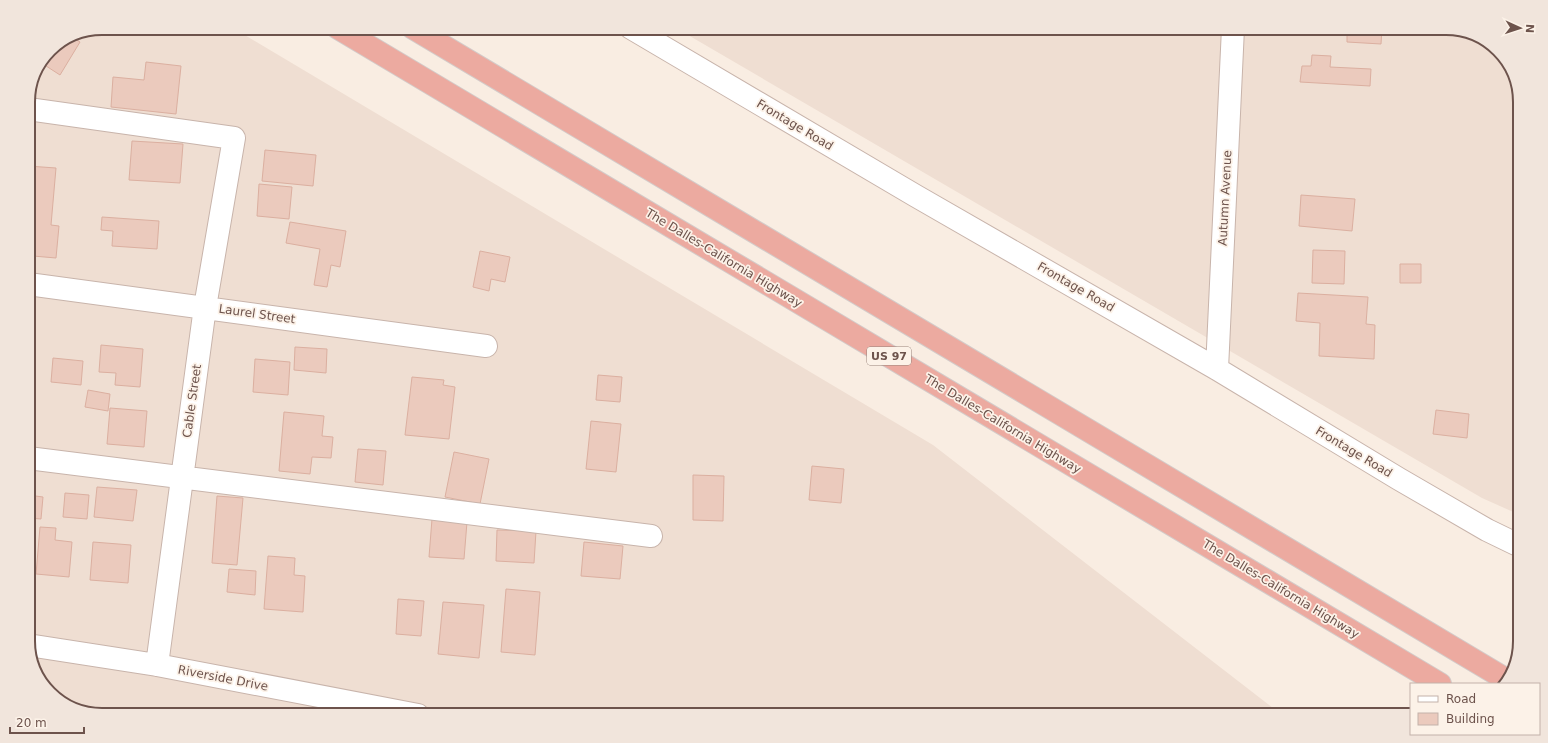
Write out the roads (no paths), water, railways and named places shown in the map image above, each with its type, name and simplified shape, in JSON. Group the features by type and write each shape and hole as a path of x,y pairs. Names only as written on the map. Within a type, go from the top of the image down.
{"highway":[{"name":"The Dalles-California Highway","path":"350,35 1438,683"},
{"path":"425,35 1502,677"}],"street":[{"name":"Frontage Road","path":"644,35 916,196 1217,369 1399,479 1487,530 1513,543"},
{"name":"Autumn Avenue","path":"1217,369 1233,35"},
{"name":"Cable Street","path":"35,110 234,138 205,307 157,665"},
{"name":"Laurel Street","path":"35,285 486,346"},
{"path":"35,459 651,536"},
{"name":"Riverside Drive","path":"35,646 157,665 381,708"}]}
